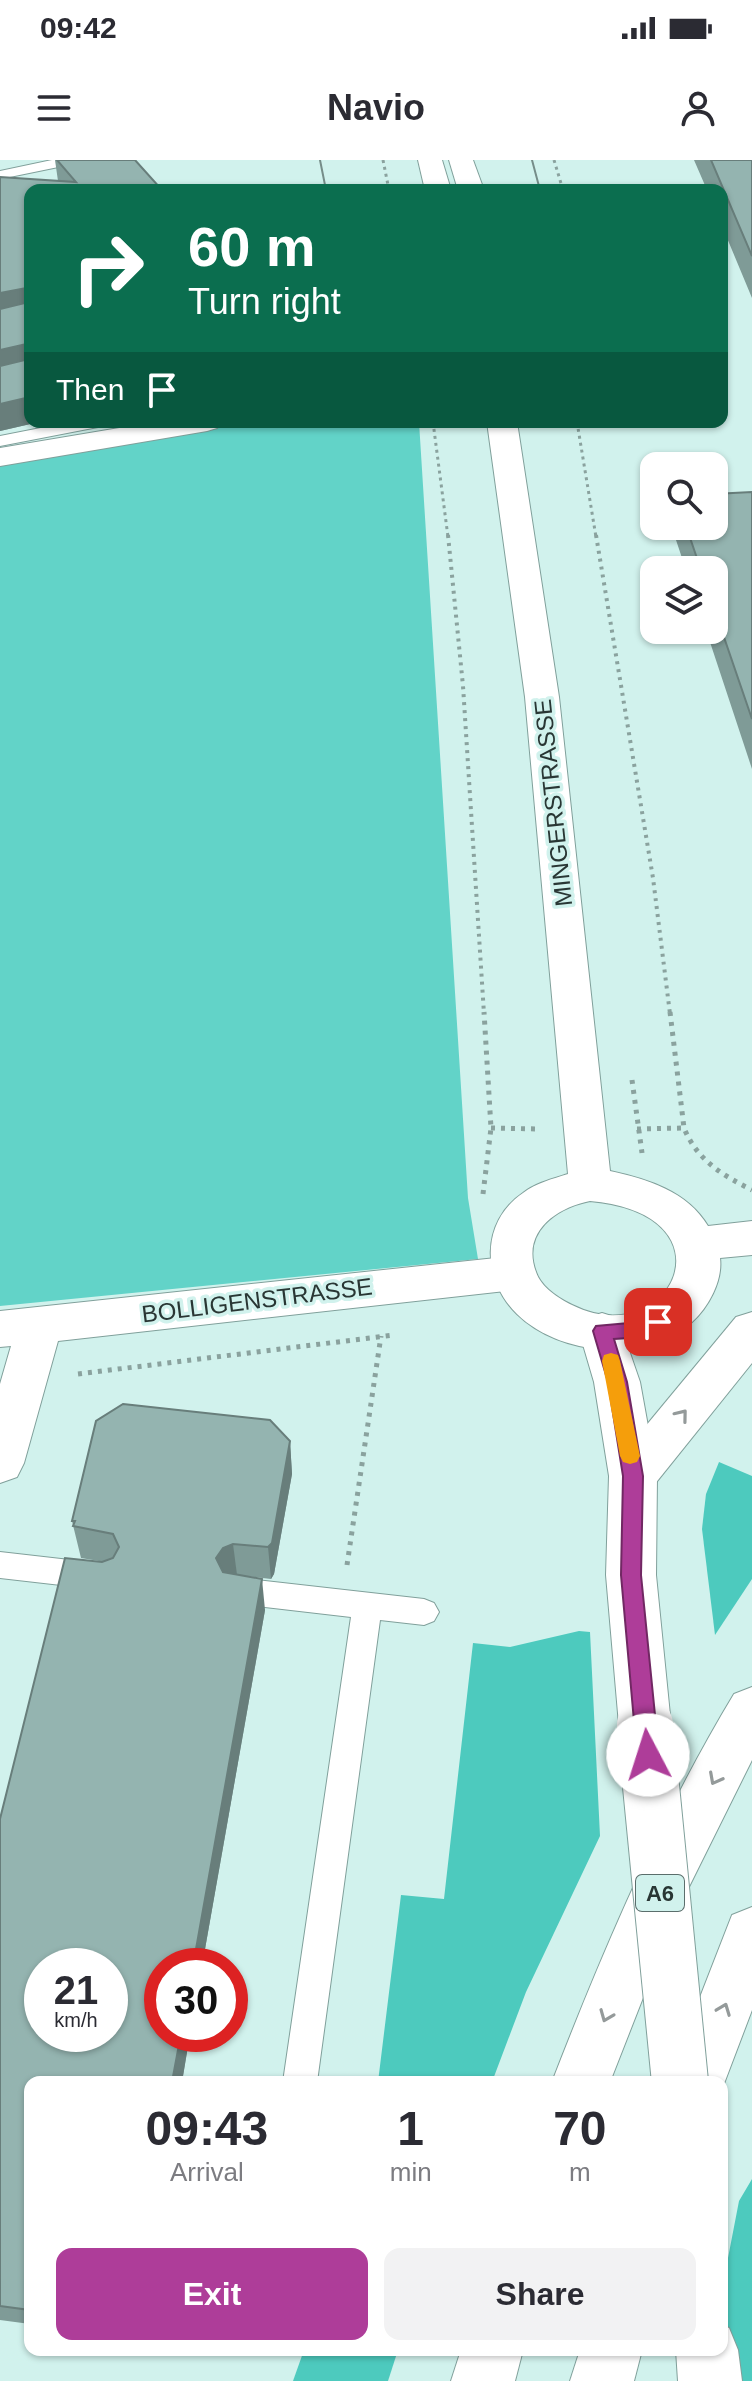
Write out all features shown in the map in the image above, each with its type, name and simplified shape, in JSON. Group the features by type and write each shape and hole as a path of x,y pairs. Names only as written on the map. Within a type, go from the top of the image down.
{"main road":[{"path":"430,160 436,184"},
{"path":"461,160 469,184"},
{"path":"0,457 172,428"},
{"name":"MINGERSTRASSE","path":"503,428 542,697 590,1185"},
{"path":"590,1185 628,1189 661,1203 685,1226 695,1244 697,1276 681,1305 647,1326 629,1331 602,1331 569,1324 540,1308 528,1297 514,1273 512,1240 529,1211 560,1192 590,1185"},
{"path":"695,1244 752,1238"},
{"name":"BOLLIGENSTRASSE","path":"20,1327 514,1273"},
{"path":"0,1463 21,1390 20,1327"},
{"path":"633,1476 752,1330"},
{"path":"602,1331 617,1382 633,1476 631,1575 679,2076"},
{"name":"A6","path":"583,2076 604,2019 686,1833 752,1711"},
{"path":"698,2076 752,1935"},
{"path":"483,2381 490,2356"},
{"path":"602,2381 609,2356"}],"lane":[{"path":"0,175 73,160"},
{"path":"0,441 67,428"},
{"path":"0,1565 108,1577"},
{"path":"238,1591 424,1612"},
{"path":"301,2076 354,1605"}],"path":[{"path":"383,160 388,184"},
{"path":"554,160 561,184"},
{"path":"434,428 449,527 465,721 491,1128 481,1202"},
{"path":"578,428 653,878 684,1128 689,1143 703,1161 722,1176 752,1190"},
{"path":"21,1390 52,1393 60,1382 86,1372 409,1333"},
{"path":"354,1605 381,1336"}],"shaded area":[{"path":"183,428 419,428 468,1198 478,1259 0,1306 0,459"},
{"path":"719,1462 752,1476 752,1579 715,1635 702,1529 706,1494"},
{"path":"579,1631 590,1632 600,1836 526,1992 494,2076 379,2076 401,1895 444,1899 473,1643 510,1647"},
{"path":"752,2179 752,2381 704,2381 719,2356 728,2356 728,2258 739,2201"},
{"path":"302,2356 396,2356 388,2381 293,2381"}],"building":[{"path":"57,160 135,160 157,184 24,184 24,288 0,293 0,177 76,182"},
{"path":"711,160 752,160 752,256 728,200 728,184 721,184"},
{"path":"24,303 24,344 0,350 0,309"},
{"path":"24,360 24,398 0,404 0,366"},
{"path":"752,492 752,719 726,644 728,556 696,556 691,540 728,540 728,493"},
{"path":"123,1404 270,1420 290,1441 272,1543 268,1547 233,1544 223,1548 216,1558 223,1572 262,1579 196,1948 144,1948 144,2052 178,2052 173,2076 24,2076 24,2309 0,2306 0,1819 65,1558 102,1562 113,1558 119,1547 113,1534 73,1526 75,1521 72,1521 96,1421"}],"tram line":[{"path":"320,160 325,184"},
{"path":"532,160 538,184"}],"slow traffic":[{"path":"611,1361 630,1456"}],"route":[{"path":"648,1755 631,1575 633,1476 617,1382 602,1331 629,1331 658,1322"}]}
